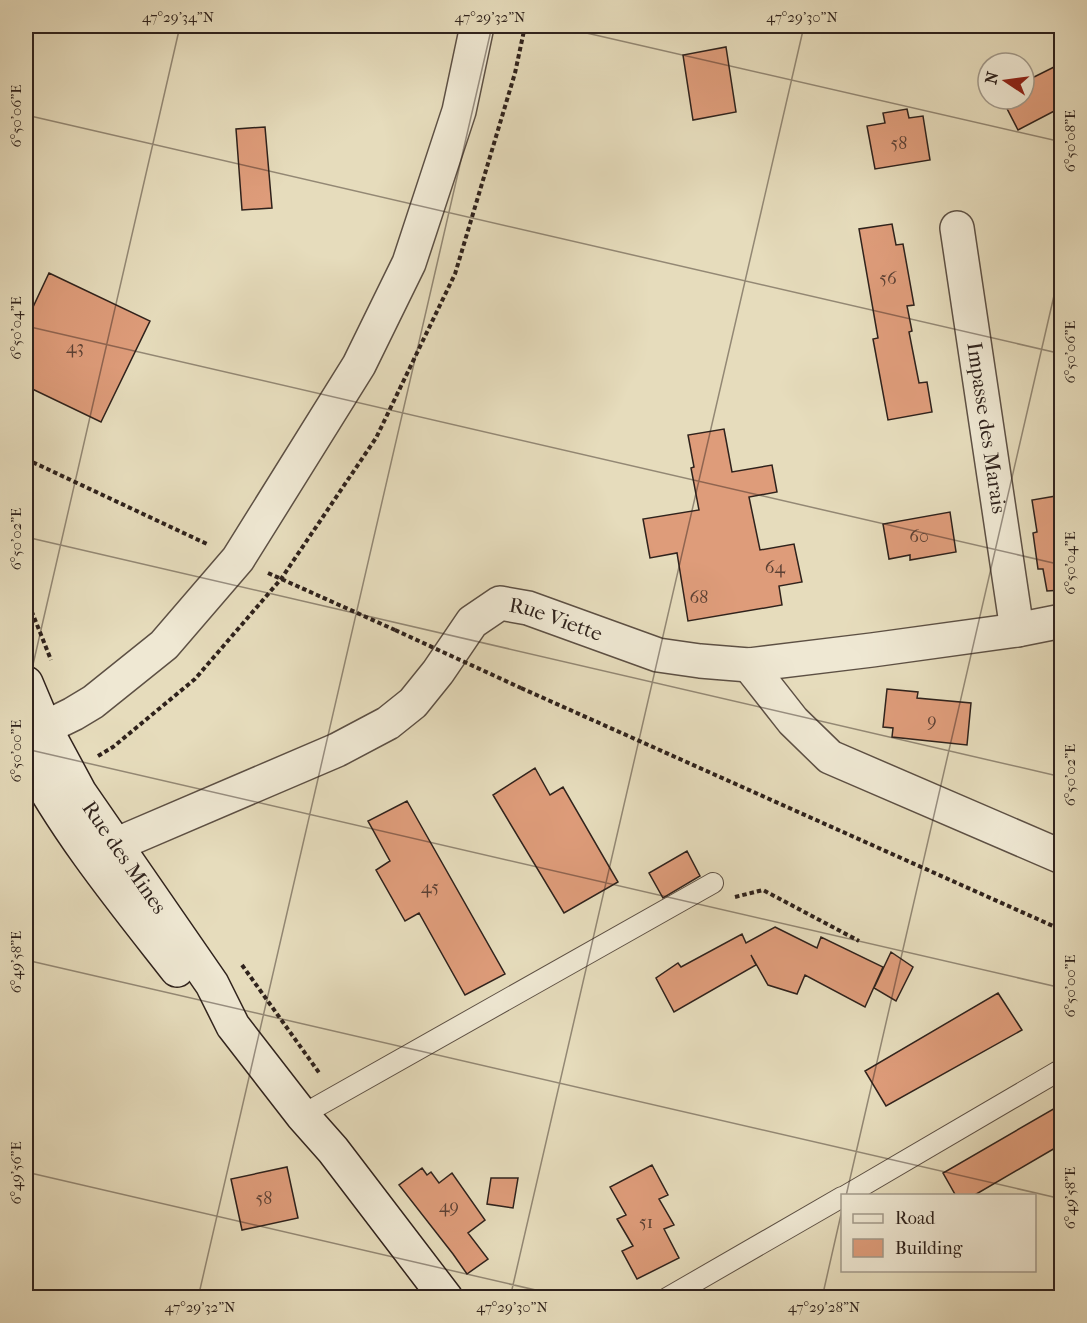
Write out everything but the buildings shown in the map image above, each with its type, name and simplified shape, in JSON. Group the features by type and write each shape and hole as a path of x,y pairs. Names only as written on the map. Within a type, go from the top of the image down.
{"street":[{"path":"35,732 93,702 164,645 238,559 359,365 409,263 459,111 477,26"},
{"name":"Impasse des Marais","path":"957,228 1017,630"},
{"name":"Rue Viette","path":"104,854 129,839 337,750 388,723 419,696 472,622 500,603 528,608 658,655 749,665 1017,630 1062,621"},
{"path":"749,665 793,721 830,757 1062,857"},
{"name":"Rue des Mines","path":"26,683 35,732 68,773 80,794 104,854 196,995 233,1026 302,1115 333,1150 446,1298"},
{"name":"Rue des Mines","path":"26,755 57,810 104,854"}],"lane":[{"path":"302,1115 712,883"},
{"path":"847,1194 1062,1069"},
{"path":"667,1298 841,1198"}],"path":[{"path":"68,773 113,747 195,679 281,579"},
{"path":"395,630 1062,930"},
{"path":"712,883 730,898 762,890 859,941"}]}
